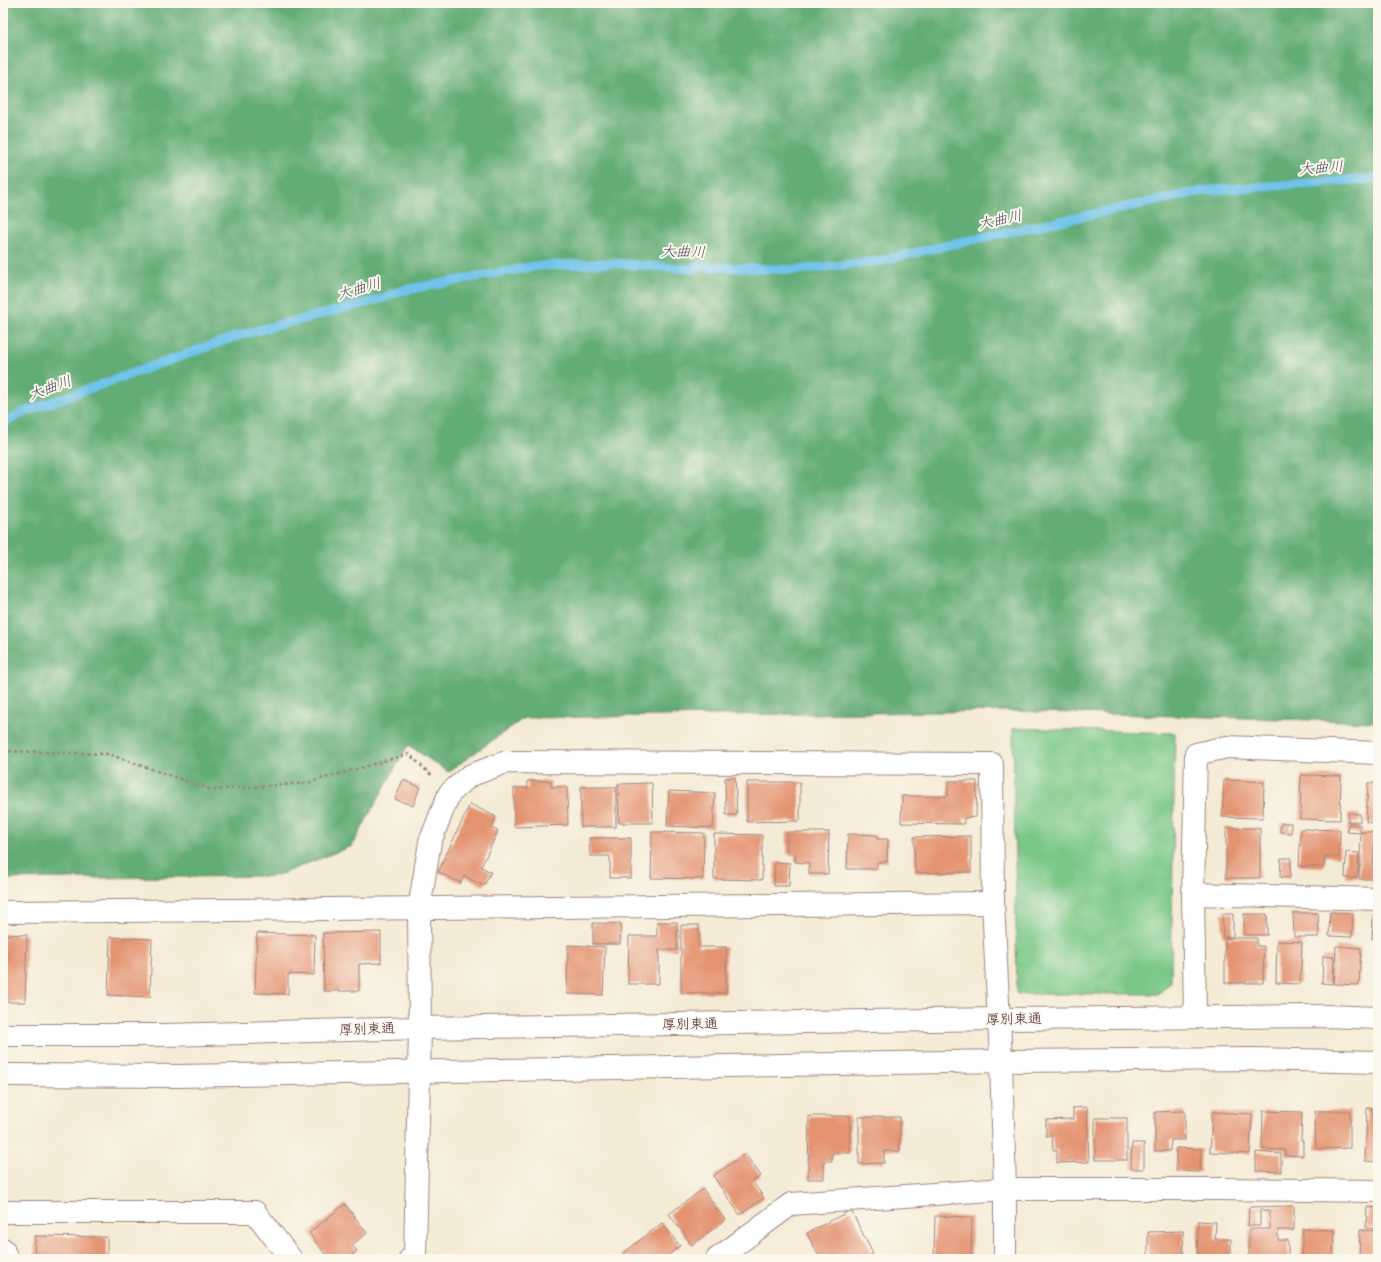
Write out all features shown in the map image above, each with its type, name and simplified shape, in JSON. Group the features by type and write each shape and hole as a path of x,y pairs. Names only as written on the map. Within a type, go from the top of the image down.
{"street":[{"path":"1195,1017 1193,894 1196,754 1227,746 1378,753"},
{"path":"410,1259 415,1255 420,1028 419,909 430,842 449,794 469,776 506,762 992,764 993,903 1001,1061 1005,1189 1005,1259"},
{"path":"1193,894 1378,899"},
{"path":"3,912 993,903"},
{"name":"厚別東通","path":"3,1035 166,1035 420,1028 998,1019 1326,1016 1378,1018"},
{"path":"3,1075 179,1076 1001,1061 1251,1059 1378,1062"},
{"path":"717,1259 790,1204 1005,1189 1221,1188 1378,1191"},
{"path":"3,1212 255,1212 291,1259"},
{"path":"3,1249 7,1259"}],"path":[{"path":"3,751 108,754 212,790 307,783 409,754 449,794"}],"green space":[{"path":"3,3 1378,3 1378,722 1006,711 524,718 448,772 408,745 352,846 276,876 3,879"},
{"path":"1013,728 1175,733 1171,982 1158,994 1017,994"}],"building":[{"path":"1301,775 1341,776 1340,820 1300,819"},
{"path":"735,777 737,815 726,815 725,778"},
{"path":"403,780 420,787 413,806 395,799"},
{"path":"1224,780 1264,782 1263,818 1222,817"},
{"path":"527,781 551,781 551,787 567,787 568,825 514,827 514,788 528,788"},
{"path":"948,781 977,781 976,817 964,818 964,824 901,823 902,796 948,796"},
{"path":"747,782 800,782 800,821 747,822"},
{"path":"652,783 653,823 619,823 618,784"},
{"path":"1368,783 1378,783 1378,823 1366,822"},
{"path":"581,787 616,787 616,827 581,827"},
{"path":"669,791 715,793 713,828 667,826"},
{"path":"470,804 496,817 491,828 498,831 481,867 491,872 484,886 464,876 461,883 438,872"},
{"path":"1348,813 1360,814 1360,822 1348,822"},
{"path":"1281,823 1291,823 1291,833 1280,832"},
{"path":"1348,824 1360,825 1360,833 1347,832"},
{"path":"1226,828 1260,828 1260,878 1226,878"},
{"path":"1301,829 1340,830 1339,857 1325,856 1324,867 1299,866"},
{"path":"652,832 704,833 703,879 651,878"},
{"path":"787,832 829,832 828,874 809,874 809,863 795,862 795,854 787,854"},
{"path":"1361,832 1375,832 1373,879 1359,879"},
{"path":"714,834 762,835 762,880 714,879"},
{"path":"848,834 877,835 877,839 888,839 887,862 877,862 877,869 847,869"},
{"path":"971,836 971,872 915,873 914,837"},
{"path":"589,838 631,838 631,878 610,878 610,856 590,856"},
{"path":"1346,852 1359,853 1357,878 1345,878"},
{"path":"1281,858 1291,858 1290,878 1280,877"},
{"path":"775,862 790,863 789,886 774,886"},
{"path":"1330,912 1353,913 1352,937 1329,936"},
{"path":"1293,913 1318,913 1319,937 1294,937"},
{"path":"1222,914 1233,914 1233,937 1223,937"},
{"path":"1244,914 1267,914 1267,935 1244,935"},
{"path":"1373,915 1378,915 1378,939 1372,939"},
{"path":"657,922 677,922 677,950 659,950 659,984 628,984 629,936 657,936"},
{"path":"593,923 621,924 620,944 593,944"},
{"path":"681,925 699,925 699,947 726,947 726,993 681,993"},
{"path":"381,932 381,963 359,964 359,991 324,991 323,933"},
{"path":"257,933 315,935 314,975 288,974 288,994 255,993"},
{"path":"3,934 27,935 25,1002 3,1002"},
{"path":"110,937 152,939 150,997 108,995"},
{"path":"1225,938 1257,938 1257,946 1264,946 1263,983 1225,983"},
{"path":"1277,941 1302,942 1300,984 1276,983"},
{"path":"568,945 605,947 603,995 567,994"},
{"path":"1336,946 1361,948 1359,985 1334,984"},
{"path":"1323,956 1334,957 1333,984 1322,983"},
{"path":"1087,1107 1089,1162 1057,1163 1057,1150 1053,1150 1052,1136 1046,1136 1046,1120 1073,1119 1073,1108"},
{"path":"1367,1108 1378,1108 1378,1162 1365,1161"},
{"path":"1185,1111 1185,1140 1171,1140 1170,1151 1155,1151 1155,1112"},
{"path":"1263,1111 1302,1112 1301,1141 1303,1141 1303,1156 1285,1155 1285,1150 1262,1149"},
{"path":"1315,1111 1350,1111 1350,1148 1316,1149"},
{"path":"1212,1112 1252,1114 1250,1154 1210,1152"},
{"path":"809,1116 850,1116 850,1153 832,1153 832,1161 824,1161 824,1179 808,1179"},
{"path":"859,1117 900,1117 900,1151 884,1151 884,1163 859,1164"},
{"path":"1095,1118 1127,1118 1127,1160 1095,1160"},
{"path":"1132,1143 1144,1143 1144,1169 1131,1169"},
{"path":"1176,1148 1201,1149 1200,1172 1176,1171"},
{"path":"1256,1152 1281,1154 1281,1172 1256,1171"},
{"path":"745,1154 761,1176 752,1181 764,1198 740,1215 713,1176"},
{"path":"703,1189 725,1220 692,1245 669,1214"},
{"path":"345,1204 367,1233 352,1245 357,1251 347,1259 329,1259 309,1233"},
{"path":"1294,1206 1294,1230 1278,1230 1278,1240 1288,1240 1288,1259 1249,1259 1249,1229 1270,1229 1270,1210 1260,1210 1260,1226 1248,1226 1249,1207"},
{"path":"1367,1207 1378,1208 1378,1229 1366,1228"},
{"path":"851,1210 873,1254 864,1259 820,1259 807,1233"},
{"path":"935,1216 972,1217 971,1259 934,1259"},
{"path":"1198,1221 1216,1222 1215,1239 1231,1239 1231,1259 1197,1259"},
{"path":"662,1223 680,1246 663,1259 625,1259 621,1255"},
{"path":"1303,1229 1334,1230 1333,1259 1301,1259"},
{"path":"1360,1230 1378,1231 1378,1259 1359,1259"},
{"path":"1183,1231 1184,1259 1148,1259 1148,1232"},
{"path":"35,1236 107,1237 107,1259 34,1259"}],"waterway":[{"name":"大曲川","path":"3,423 24,412 240,335 381,299 399,291 536,266 611,263 691,269 698,266 796,270 878,261 1202,191 1378,178"}]}
